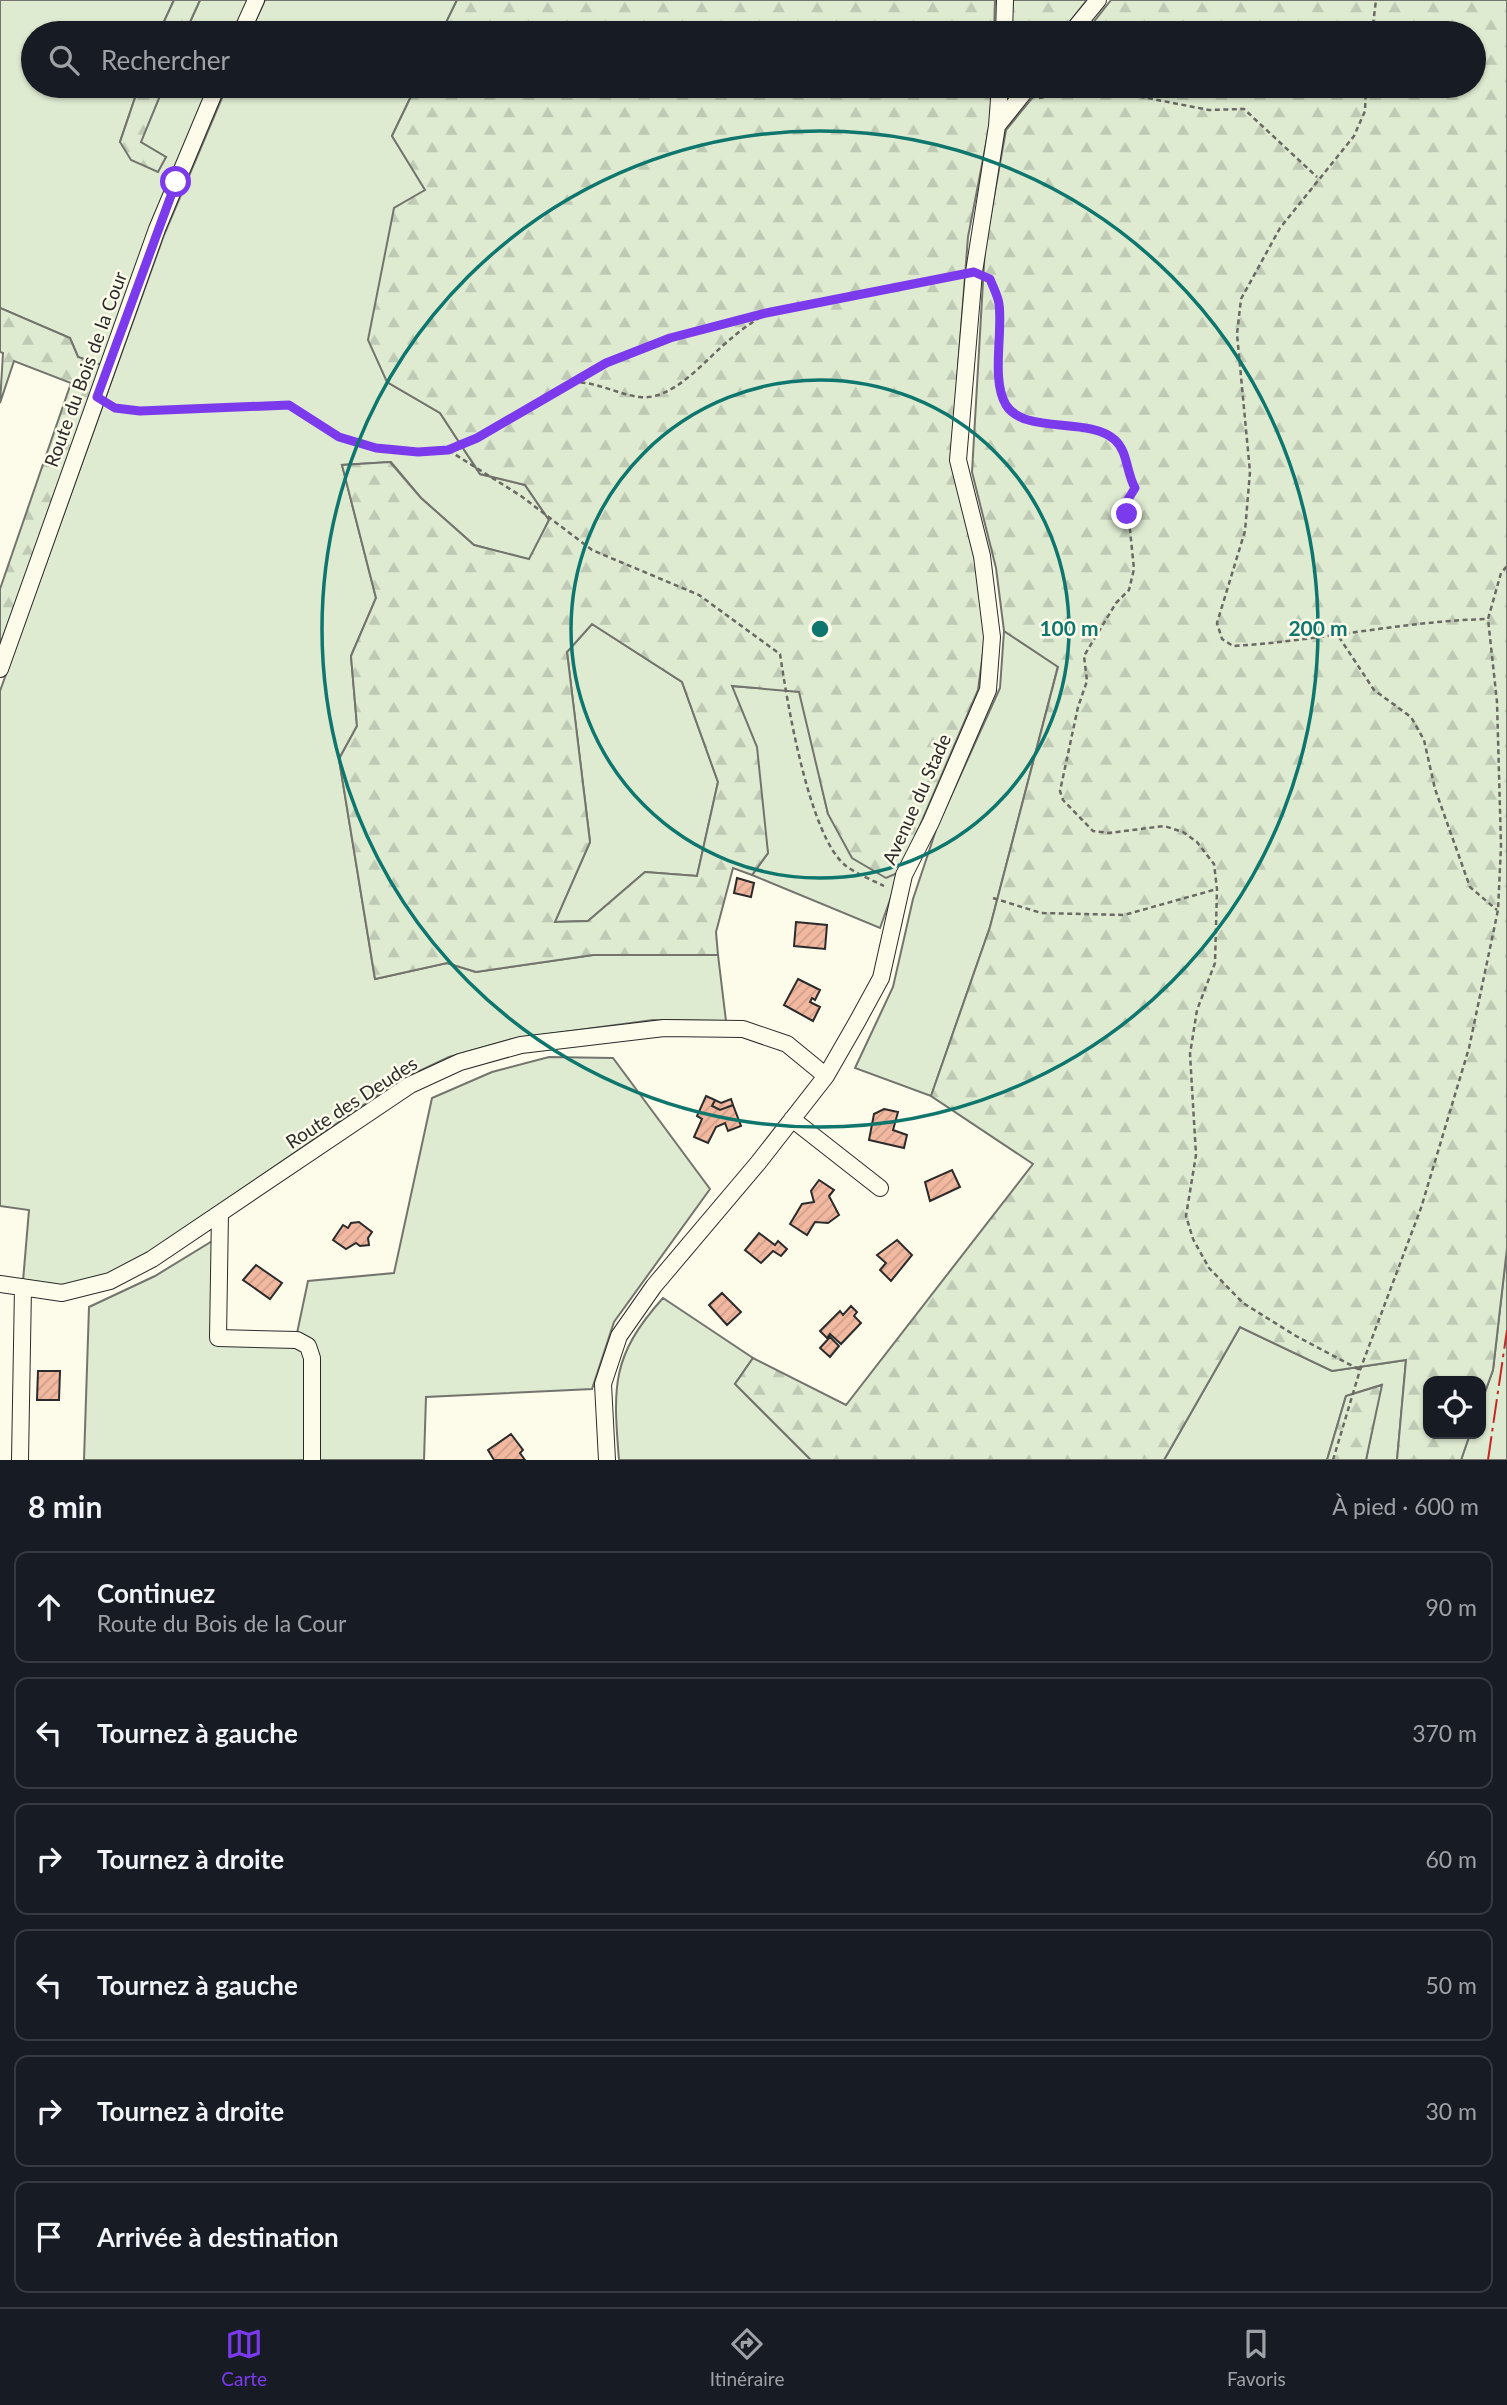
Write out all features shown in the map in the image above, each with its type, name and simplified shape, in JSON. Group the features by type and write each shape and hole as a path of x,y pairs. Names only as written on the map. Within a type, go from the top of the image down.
{"street":[{"path":"246,21 256,0"},
{"path":"1004,21 1005,0"},
{"path":"1081,21 1098,0"},
{"name":"Route du Bois de la Cour","path":"0,669 171,194 213,98"},
{"path":"997,126 999,98"},
{"name":"Avenue du Stade","path":"607,1460 603,1384 619,1336 654,1286 826,1076 881,978 904,875 931,822 988,690 992,637 982,556 958,460 974,272 997,126 1019,98"},
{"name":"Route des Deudes","path":"0,1284 62,1293 110,1280 152,1259 410,1085 460,1062 521,1045 664,1028 743,1030 786,1044 826,1076"},
{"path":"792,1119 880,1188"},
{"path":"220,1213 218,1338 297,1340 308,1346 312,1358 312,1460"},
{"path":"20,1460 23,1287"}],"path":[{"path":"1373,21 1376,0"},
{"path":"1147,98 1209,110 1244,109 1318,177"},
{"path":"1366,98 1365,111 1354,136 1318,177 1280,228 1241,299 1237,334 1250,472 1245,531 1217,623 1222,639 1233,646 1339,637 1443,620 1488,619"},
{"path":"97,397 115,408 140,411 289,405 339,437 376,448 418,452 448,450 477,438 569,382 606,363 670,338 766,313 974,272 990,279 999,303 1000,391 1007,406 1018,417 1092,429 1114,439 1125,454 1126,471 1135,488 1127,501 1134,569 1129,590 1116,603 1084,656 1087,681 1078,707 1060,791 1063,800 1093,831 1109,833 1164,826 1183,832 1197,842 1214,864 1217,889 1214,963 1198,1010 1190,1054 1196,1155 1186,1216 1193,1239 1209,1268 1243,1303 1296,1336 1360,1370"},
{"path":"569,382 605,385 640,397 659,394 688,378 732,337 766,313"},
{"path":"448,450 521,496 592,550 699,595 779,654 788,705 815,818 844,865 899,894"},
{"path":"1334,1460 1360,1370 1421,1208 1469,1048 1498,910 1501,846 1497,702 1488,619 1501,573 1507,566"},
{"path":"1339,637 1374,690 1411,717 1424,740 1435,789 1470,887 1498,910"},
{"path":"993,898 1041,913 1125,915 1217,889"}],"green space":[{"path":"0,0 174,0 164,21 21,21 21,98 135,98 120,142 157,171 166,157 140,142 159,98 215,98 104,366 78,357 70,338 0,308"},
{"path":"174,0 200,0 190,21 164,21"},
{"path":"200,0 255,0 247,21 190,21"},
{"path":"265,0 457,0 447,21 255,21"},
{"path":"457,0 995,0 994,21 447,21"},
{"path":"1013,0 1087,0 1070,21 1011,21"},
{"path":"1111,0 1507,0 1507,1248 1493,1370 1486,1389 1486,1376 1423,1376 1423,1439 1468,1439 1461,1460 1397,1460 1406,1360 1332,1371 1240,1327 1164,1460 811,1460 735,1384 753,1358 846,1405 1033,1164 931,1096 990,927 1058,667 1004,631 996,568 972,472 985,247 1006,130 1032,98 1486,98 1486,21 1094,21"},
{"path":"135,98 159,98 141,142 166,157 158,172 131,160 120,142"},
{"path":"222,98 410,98 392,136 426,190 387,382 440,413 480,474 525,485 549,520 530,560 474,545 421,498 391,462 342,465 376,598 351,656 357,726 339,759 375,979 447,963 476,972 593,955 718,955 726,1021 653,1020 512,1039 449,1057 398,1081 143,1258 106,1276 60,1287 23,1281 29,1210 0,1206 0,691 164,235"},
{"path":"410,98 991,98 990,123 968,237 957,381 985,638 978,690 900,872 886,878 852,858 828,814 799,692 732,686 757,747 768,853 752,875 733,868 716,932 718,955 593,955 476,972 447,963 375,979 339,759 357,726 351,656 376,598 342,465 390,462 421,498 474,545 529,559 549,520 525,485 480,474 440,413 387,382 368,340 394,208 425,190 392,136","holes":["592,624 682,682 718,782 697,876 645,872 588,921 555,922 590,842 567,652"]},
{"path":"0,308 70,338 78,357 104,366 0,645 0,589 71,383 14,361 0,403 3,353 0,352"},
{"path":"592,624 682,682 718,782 697,876 645,872 588,921 554,922 590,842 567,652"},
{"path":"1004,631 1058,666 990,927 931,1096 855,1068 893,987 913,899 937,827 1000,688"},
{"path":"731,686 800,691 828,814 900,872 880,928 752,875 768,853"},
{"path":"549,1057 613,1058 710,1189 614,1322 592,1389 426,1397 424,1460 84,1460 89,1307 155,1276 214,1240 216,1335 296,1338 308,1281 394,1273 432,1098 492,1072"},
{"path":"1507,1248 1507,1460 1461,1460 1468,1439 1486,1439 1486,1389 1493,1370"},
{"path":"663,1298 753,1358 735,1384 811,1460 619,1460 616,1412 619,1373 633,1337"},
{"path":"1240,1327 1332,1371 1406,1360 1397,1460 1366,1460 1381,1385 1346,1396 1327,1460 1164,1460"},
{"path":"1382,1385 1366,1460 1327,1460 1346,1396"}],"building":[{"path":"737,878 754,883 751,897 734,893"},
{"path":"796,922 827,925 825,949 794,946"},
{"path":"798,979 820,990 815,1000 812,998 810,1002 820,1007 813,1021 784,1005"},
{"path":"706,1096 715,1100 712,1106 720,1110 733,1105 741,1126 728,1131 725,1123 716,1127 708,1143 694,1137 702,1119 697,1116"},
{"path":"731,1099 733,1105 720,1110 712,1106 715,1100 721,1103"},
{"path":"884,1109 898,1112 893,1130 907,1135 904,1148 869,1140 874,1114"},
{"path":"952,1170 960,1187 930,1201 925,1182"},
{"path":"819,1180 834,1190 829,1196 839,1215 828,1223 815,1222 807,1235 790,1224 802,1204 814,1202 811,1191"},
{"path":"359,1222 372,1232 368,1238 369,1245 360,1246 356,1243 346,1249 333,1240 343,1225 348,1228 351,1223"},
{"path":"759,1233 775,1245 778,1241 787,1249 781,1256 773,1251 761,1263 745,1250"},
{"path":"897,1240 912,1255 891,1281 880,1270 886,1263 877,1255"},
{"path":"256,1265 282,1283 270,1299 243,1280"},
{"path":"722,1293 741,1312 727,1325 709,1305"},
{"path":"851,1306 857,1312 854,1316 861,1323 841,1344 830,1334 827,1338 820,1331 840,1311 843,1315"},
{"path":"830,1337 839,1346 830,1357 820,1348"},
{"path":"38,1371 60,1371 59,1400 37,1400"},
{"path":"511,1434 523,1450 520,1453 525,1460 494,1460 488,1450"}],"power":[{"path":"1488,1460 1507,1330"}],"route":[{"path":"176,182 97,397 115,408 154,411 289,405 339,437 376,448 418,452 448,450 477,438 527,406 606,363 670,338 766,313 920,285 974,272 990,279 999,303 1000,391 1007,406 1018,417 1092,429 1114,439 1125,454 1126,471 1135,488 1127,501 1127,514"}]}
